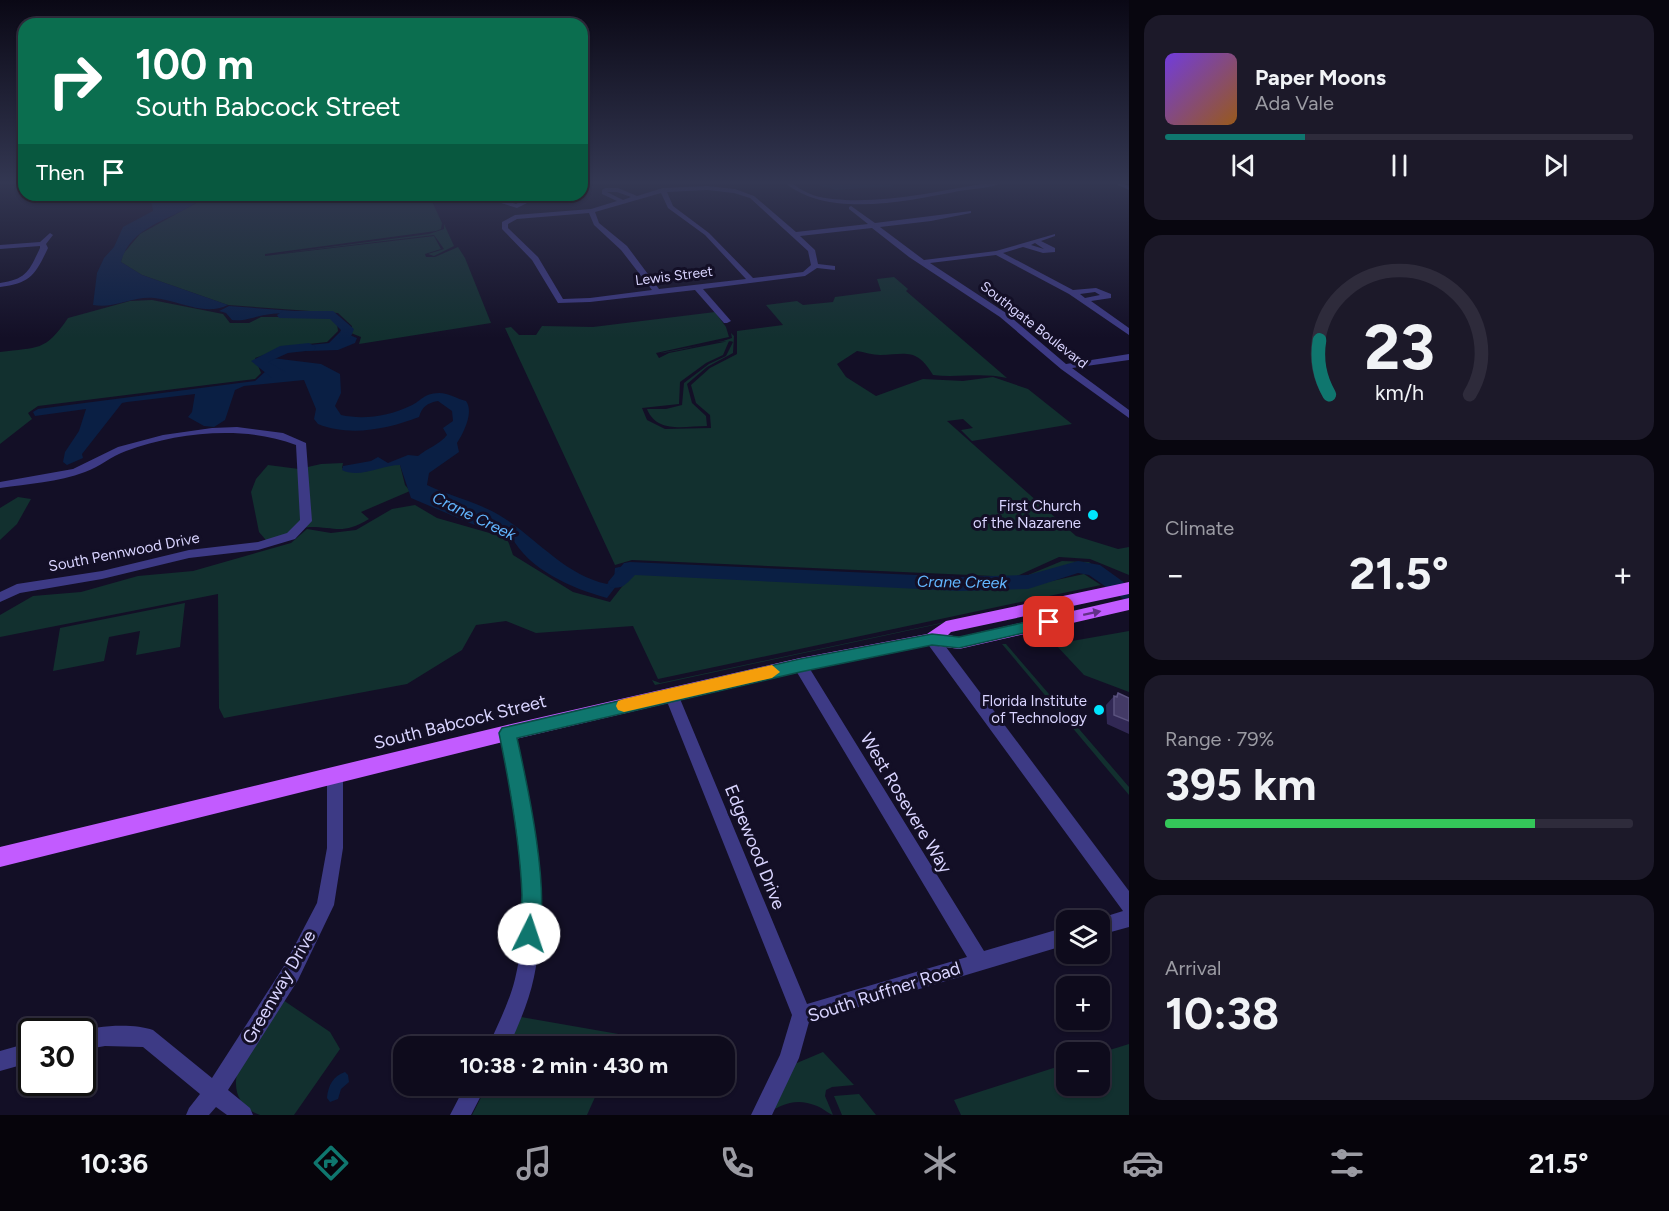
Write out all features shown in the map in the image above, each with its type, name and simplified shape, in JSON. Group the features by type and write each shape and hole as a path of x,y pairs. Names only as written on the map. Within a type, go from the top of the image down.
{"main road":[{"name":"South Babcock Street","path":"932,639 946,627 1129,588"},
{"name":"South Babcock Street","path":"0,857 507,733 800,665 932,639 959,643 1123,606"}],"street":[{"name":"Lewis Street","path":"510,234 535,259 560,302 805,274 815,266"},
{"path":"608,234 624,248 657,292"},
{"path":"706,234 751,280"},
{"path":"796,234 811,250 815,266 832,268"},
{"name":"Southgate Boulevard","path":"887,234 986,302 1129,415"},
{"path":"0,245 42,244 50,235"},
{"path":"927,262 998,253 1053,235"},
{"path":"1025,245 1043,251 1052,250 1036,241"},
{"path":"0,285 24,282 30,277 44,249 42,244"},
{"path":"998,253 1072,292 1129,332"},
{"path":"697,287 727,321"},
{"path":"1072,292 1096,290 1107,296 1085,300"},
{"path":"1068,366 1129,357"},
{"name":"Southgate Boulevard","path":"1068,366 1129,407"},
{"name":"South Pennwood Drive","path":"0,485 79,471 121,449 202,432 240,431 288,436 301,443 306,521 291,536 258,546 189,554 102,575 17,589 0,597"},
{"path":"932,639 1129,905"},
{"name":"West Rosevere Way","path":"800,665 979,960"},
{"name":"Edgewood Drive","path":"671,694 802,1015"},
{"path":"502,1036 526,972 532,897 521,794 507,733"},
{"name":"Greenway Drive","path":"196,1115 215,1092 291,973 325,905 335,848 335,776"},
{"path":"1110,923 1129,918"},
{"name":"South Ruffner Road","path":"761,1115 789,1058 802,1015 1056,939"},
{"path":"96,1038 146,1037 243,1115"},
{"path":"0,1061 18,1056"},
{"path":"460,1115 471,1096"}],"green space":[{"path":"140,234 413,234 265,254 265,256 434,236 441,249 425,254 426,257 435,257 458,247 465,258 491,323 359,344 361,337 351,333 352,326 338,313 228,305 142,275 121,262 123,254"},
{"path":"429,234 449,234 454,246 434,256 428,254 444,249 434,235 268,255"},
{"path":"894,277 908,289 906,291 1007,378 988,375 933,375 922,360 911,354 877,355 857,351 837,364 846,377 876,396 923,379 963,381 993,377 1028,389 1072,424 972,441 961,430 973,428 963,419 947,421 1076,536 1118,549 1129,547 1129,575 1090,559 1059,557 1015,577 632,560 615,565 505,328 511,327 519,335 536,335 542,326 593,327 715,312 726,327 729,337 656,353 659,358 669,353 729,341 723,355 706,363 680,382 679,404 642,408 647,420 665,429 711,428 710,415 696,403 691,385 710,368 737,354 737,331 783,325 766,305 797,301 803,305 833,302 835,297 881,291 877,279"},
{"path":"152,300 223,314 230,323 249,323 261,317 330,317 337,324 338,331 327,342 290,346 255,358 261,373 255,379 38,406 28,413 32,419 0,444 0,352 40,346 53,337 68,318 130,301"},
{"path":"731,333 734,336 733,353 707,367 687,384 692,403 706,416 707,426 672,427 652,417 647,409 666,409 682,405 684,383 709,364 726,356 733,342 720,342 660,353 723,341 732,338"},
{"path":"343,463 342,468 364,472 388,465 400,465 405,485 410,491 361,512 369,519 360,524 346,529 310,527 300,529 271,546 259,532 251,492 256,479 268,465 299,469 321,464"},
{"path":"18,497 31,499 17,524 0,540 0,508"},
{"path":"415,505 437,518 507,538 513,555 573,592 610,602 632,574 638,572 952,587 1029,586 1084,574 1101,585 658,679 633,626 536,633 506,621 476,625 462,650 407,684 224,718 219,708 218,594 0,637 0,615 33,596 81,592 138,576 193,571 291,543 307,529 331,533 356,530 392,509"},
{"path":"1062,561 1089,562 1115,586 655,685 652,680 660,683 1104,588 1106,585 1094,574 1082,570 1027,583 951,584 636,569 635,564 1016,580"},
{"path":"185,603 180,647 136,655 140,631 109,637 104,661 53,671 60,628"},
{"path":"1129,631 1129,692 1084,675 1055,644"},
{"path":"1002,644 1006,644 1129,787 1129,795"},
{"path":"283,1000 330,1032 340,1049 294,1115 260,1115 242,1103 237,1091 236,1077 238,1070"},
{"path":"521,1017 624,1035 624,1036 512,1036"},
{"path":"1129,1044 1129,1115 961,1115 954,1100 1056,1067 1056,1096 1110,1096 1110,1050"},
{"path":"823,1052 854,1085 832,1087 826,1090 825,1096 833,1115 809,1103 795,1102 763,1115 785,1068"},
{"path":"859,1094 876,1115 842,1115 834,1096"},
{"path":"482,1096 596,1096 587,1115 472,1115"}],"water":[{"path":"120,234 140,234 126,249 121,262 142,275 228,305 201,309 163,299 146,298 101,306 93,305 97,273 104,258 114,247"},
{"path":"229,306 335,314 348,327 347,334 357,338 355,343 338,350 276,352 272,358 321,364 340,374 341,393 335,406 341,415 367,417 385,415 410,406 426,396 439,393 466,401 469,416 457,443 459,452 429,473 427,485 499,515 563,564 591,579 607,584 614,579 615,568 633,564 636,569 627,572 607,598 593,594 566,583 540,568 519,548 511,536 477,526 411,498 400,465 356,473 342,470 343,466 371,461 378,457 388,463 408,455 418,456 441,441 447,435 443,428 453,421 452,411 438,401 426,406 419,417 382,428 356,431 318,424 314,419 316,409 304,380 244,386 235,390 225,420 214,427 204,426 188,417 192,412 195,394 127,402 122,403 82,454 83,458 67,465 63,462 65,452 79,431 86,409 35,416 33,412 38,409 255,381 267,370 261,366 259,358 290,347 329,343 342,330 341,323 332,315 267,314 243,320 232,320 226,313 219,311"},
{"path":"345,1072 349,1082 341,1089 338,1099 330,1102 327,1098 330,1086 337,1076"}],"building":[{"path":"1118,693 1129,698 1129,721 1114,715 1114,696 1117,697"}],"waterway":[{"name":"Crane Creek","path":"283,315 333,315 348,329 345,336"},
{"name":"Crane Creek","path":"281,375 277,375 258,361 285,349 309,347"},
{"name":"Crane Creek","path":"617,582 630,568 960,584 1028,582 1078,567 1094,570 1129,596"}],"slow traffic":[{"path":"624,706 772,672"}],"place":[{"name":"First Church of the Nazarene","path":"1093,515"},
{"name":"Florida Institute of Technology","path":"1099,710"}],"route":[{"path":"529,934 532,897 521,794 507,733 800,665 932,639 959,643 1049,622"}]}
